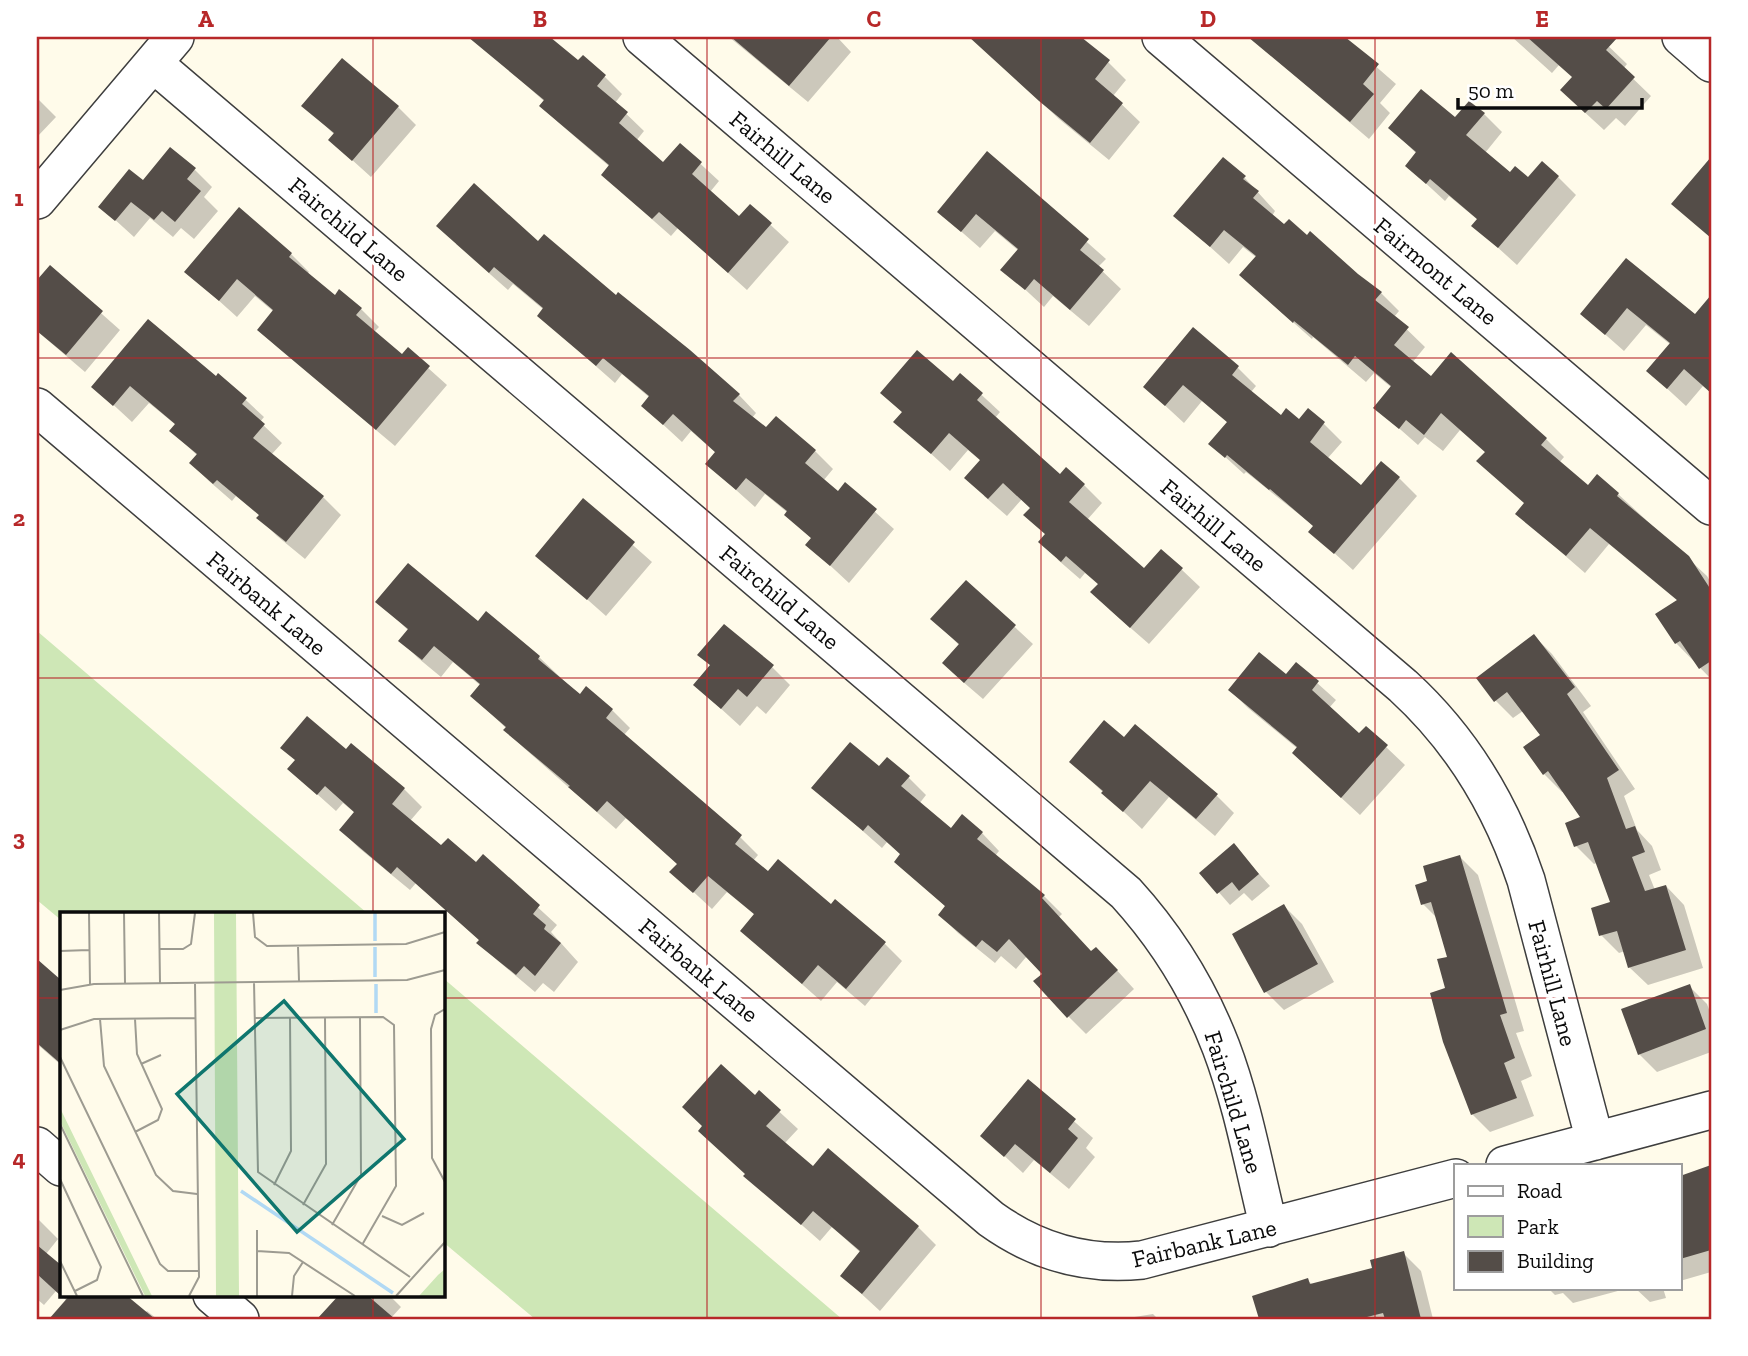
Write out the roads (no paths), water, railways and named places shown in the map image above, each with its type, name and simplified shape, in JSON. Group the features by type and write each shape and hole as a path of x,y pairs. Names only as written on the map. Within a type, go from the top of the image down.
{"street":[{"name":"Fairhill Lane","path":"642,37 1393,677 1446,729 1477,773 1516,850 1595,1141"},
{"name":"Fairmont Lane","path":"1161,37 1711,506"},
{"path":"1681,37 1711,63"},
{"path":"37,200 164,50"},
{"name":"Fairchild Lane","path":"164,50 1126,893 1157,928 1172,951 1210,1022 1232,1079 1269,1228"},
{"name":"Fairbank Lane","path":"37,407 1005,1229 1037,1246 1072,1258 1106,1263 1163,1257 1454,1179"},
{"path":"1509,1164 1711,1110"},
{"path":"37,1146 60,1166"},
{"path":"213,1296 240,1319"}]}
